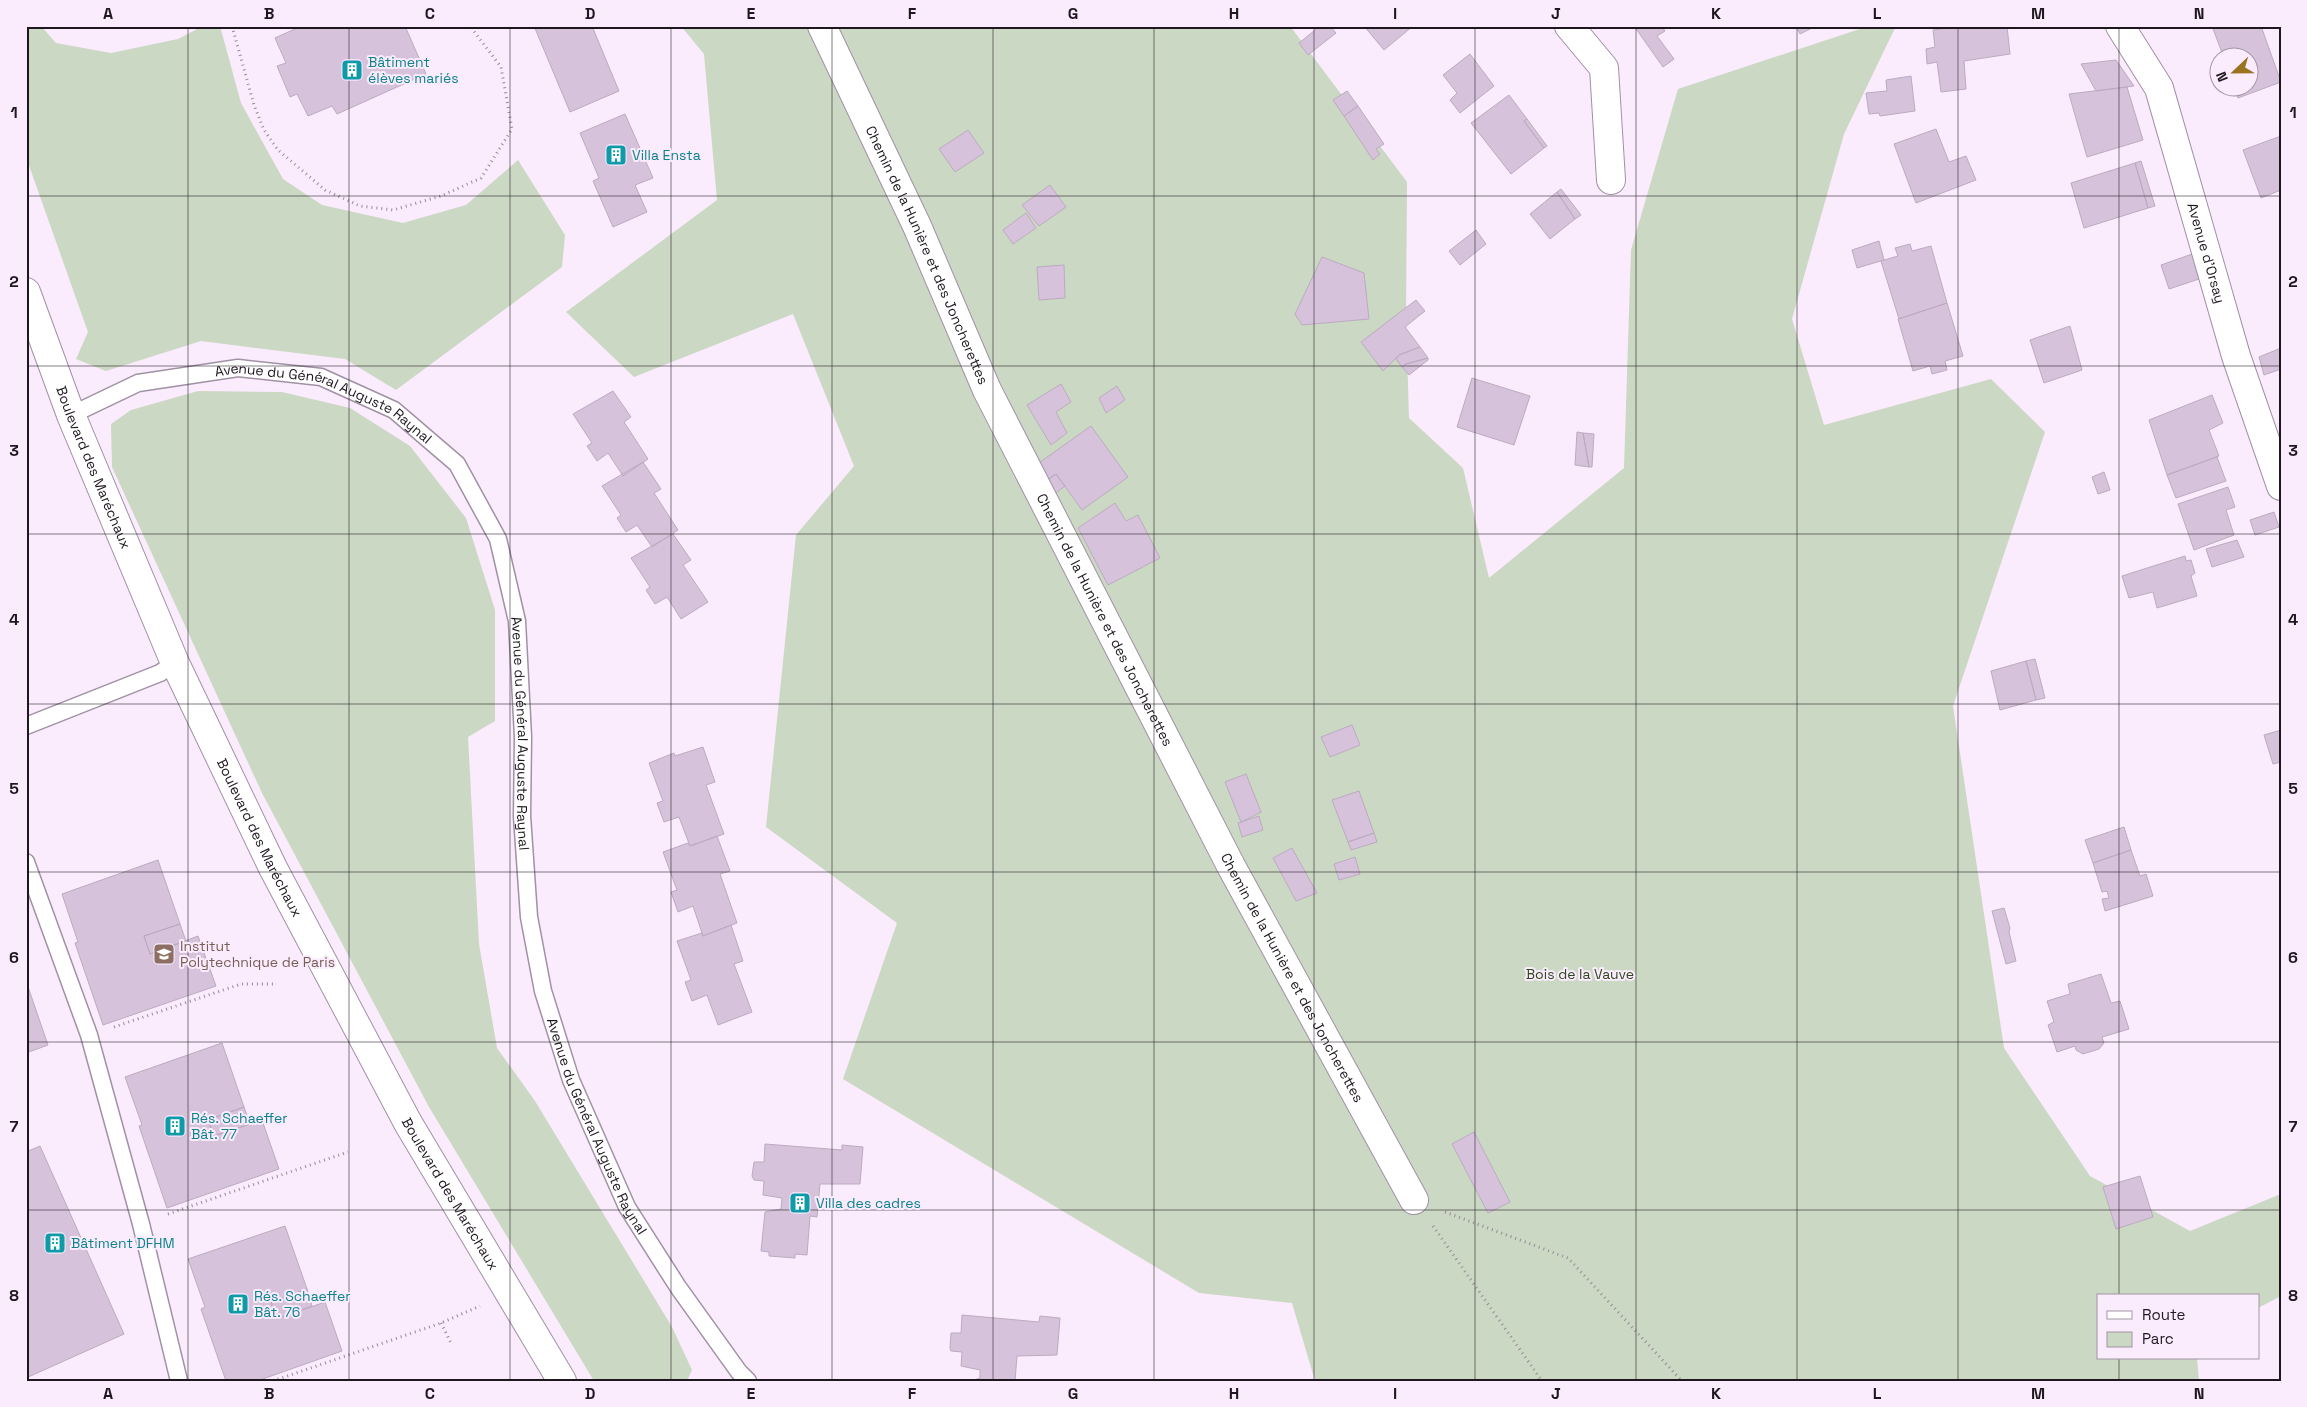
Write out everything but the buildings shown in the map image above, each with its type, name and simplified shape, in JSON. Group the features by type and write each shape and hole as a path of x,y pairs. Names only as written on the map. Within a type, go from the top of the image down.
{"street":[{"name":"Chemin de la Hunière et des Joncherettes","path":"822,26 917,226 987,390 1231,866 1414,1200"},
{"path":"1569,26 1604,68 1611,180"},
{"name":"Avenue d'Orsay","path":"2120,26 2159,88 2236,356 2281,486"},
{"name":"Boulevard des Maréchaux","path":"26,292 71,414 175,663 274,868 408,1123 562,1381"}],"lane":[{"name":"Avenue du Général Auguste Raynal","path":"71,414 138,383 147,381 238,368 321,377 394,410 457,464 498,540 517,621 522,737 522,816 529,917 542,991 571,1080 627,1207 738,1378"},
{"path":"26,726 160,673 175,663"},
{"path":"26,862 89,1035 141,1224 178,1381"}],"path":[{"path":"232,26 254,105 264,130 278,150 325,190 360,206 393,210 441,196 481,178 512,129 501,67 470,26"},
{"path":"89,1035 241,984 277,984"},
{"path":"141,1224 348,1152"},
{"path":"1414,1200 1542,1381"},
{"path":"1414,1200 1568,1258 1682,1381"},
{"path":"273,1381 441,1323 509,1294"},
{"path":"441,1323 450,1343"}],"green space":[{"path":"26,26 41,26 56,43 111,53 178,39 203,26 220,26 241,103 283,179 322,205 403,223 466,205 518,160 565,235 562,267 396,390 345,359 201,341 106,371 76,359 88,332 26,157"},
{"name":"Bois de la Vauve","path":"681,26 1290,26 1407,182 1406,318 1409,418 1463,468 1489,578 1624,468 1631,250 1678,89 1869,26 1896,26 1844,134 1792,319 1824,425 1991,379 2045,432 1953,706 2004,1048 2090,1176 2190,1231 2281,1194 2281,1296 2260,1307 2260,1294 2097,1294 2097,1360 2197,1360 2199,1381 1315,1381 1292,1303 1199,1293 843,1079 897,923 766,827 796,535 854,466 793,314 634,377 566,312 717,200 704,54"},
{"path":"198,391 282,392 350,408 410,446 466,518 495,610 495,721 468,737 479,944 497,1048 535,1101 672,1327 692,1370 687,1381 594,1381 429,1107 262,793 112,467 111,424 131,410"}],"place":[{"name":"Bâtiment élèves mariés","path":"352,70"},
{"name":"Villa Ensta","path":"616,155"},
{"name":"Institut Polytechnique de Paris","path":"164,954"},
{"name":"Rés. Schaeffer Bât. 77","path":"175,1126"},
{"name":"Villa des cadres","path":"800,1203"},
{"name":"Bâtiment DFHM","path":"55,1243"},
{"name":"Rés. Schaeffer Bât. 76","path":"238,1304"}]}
